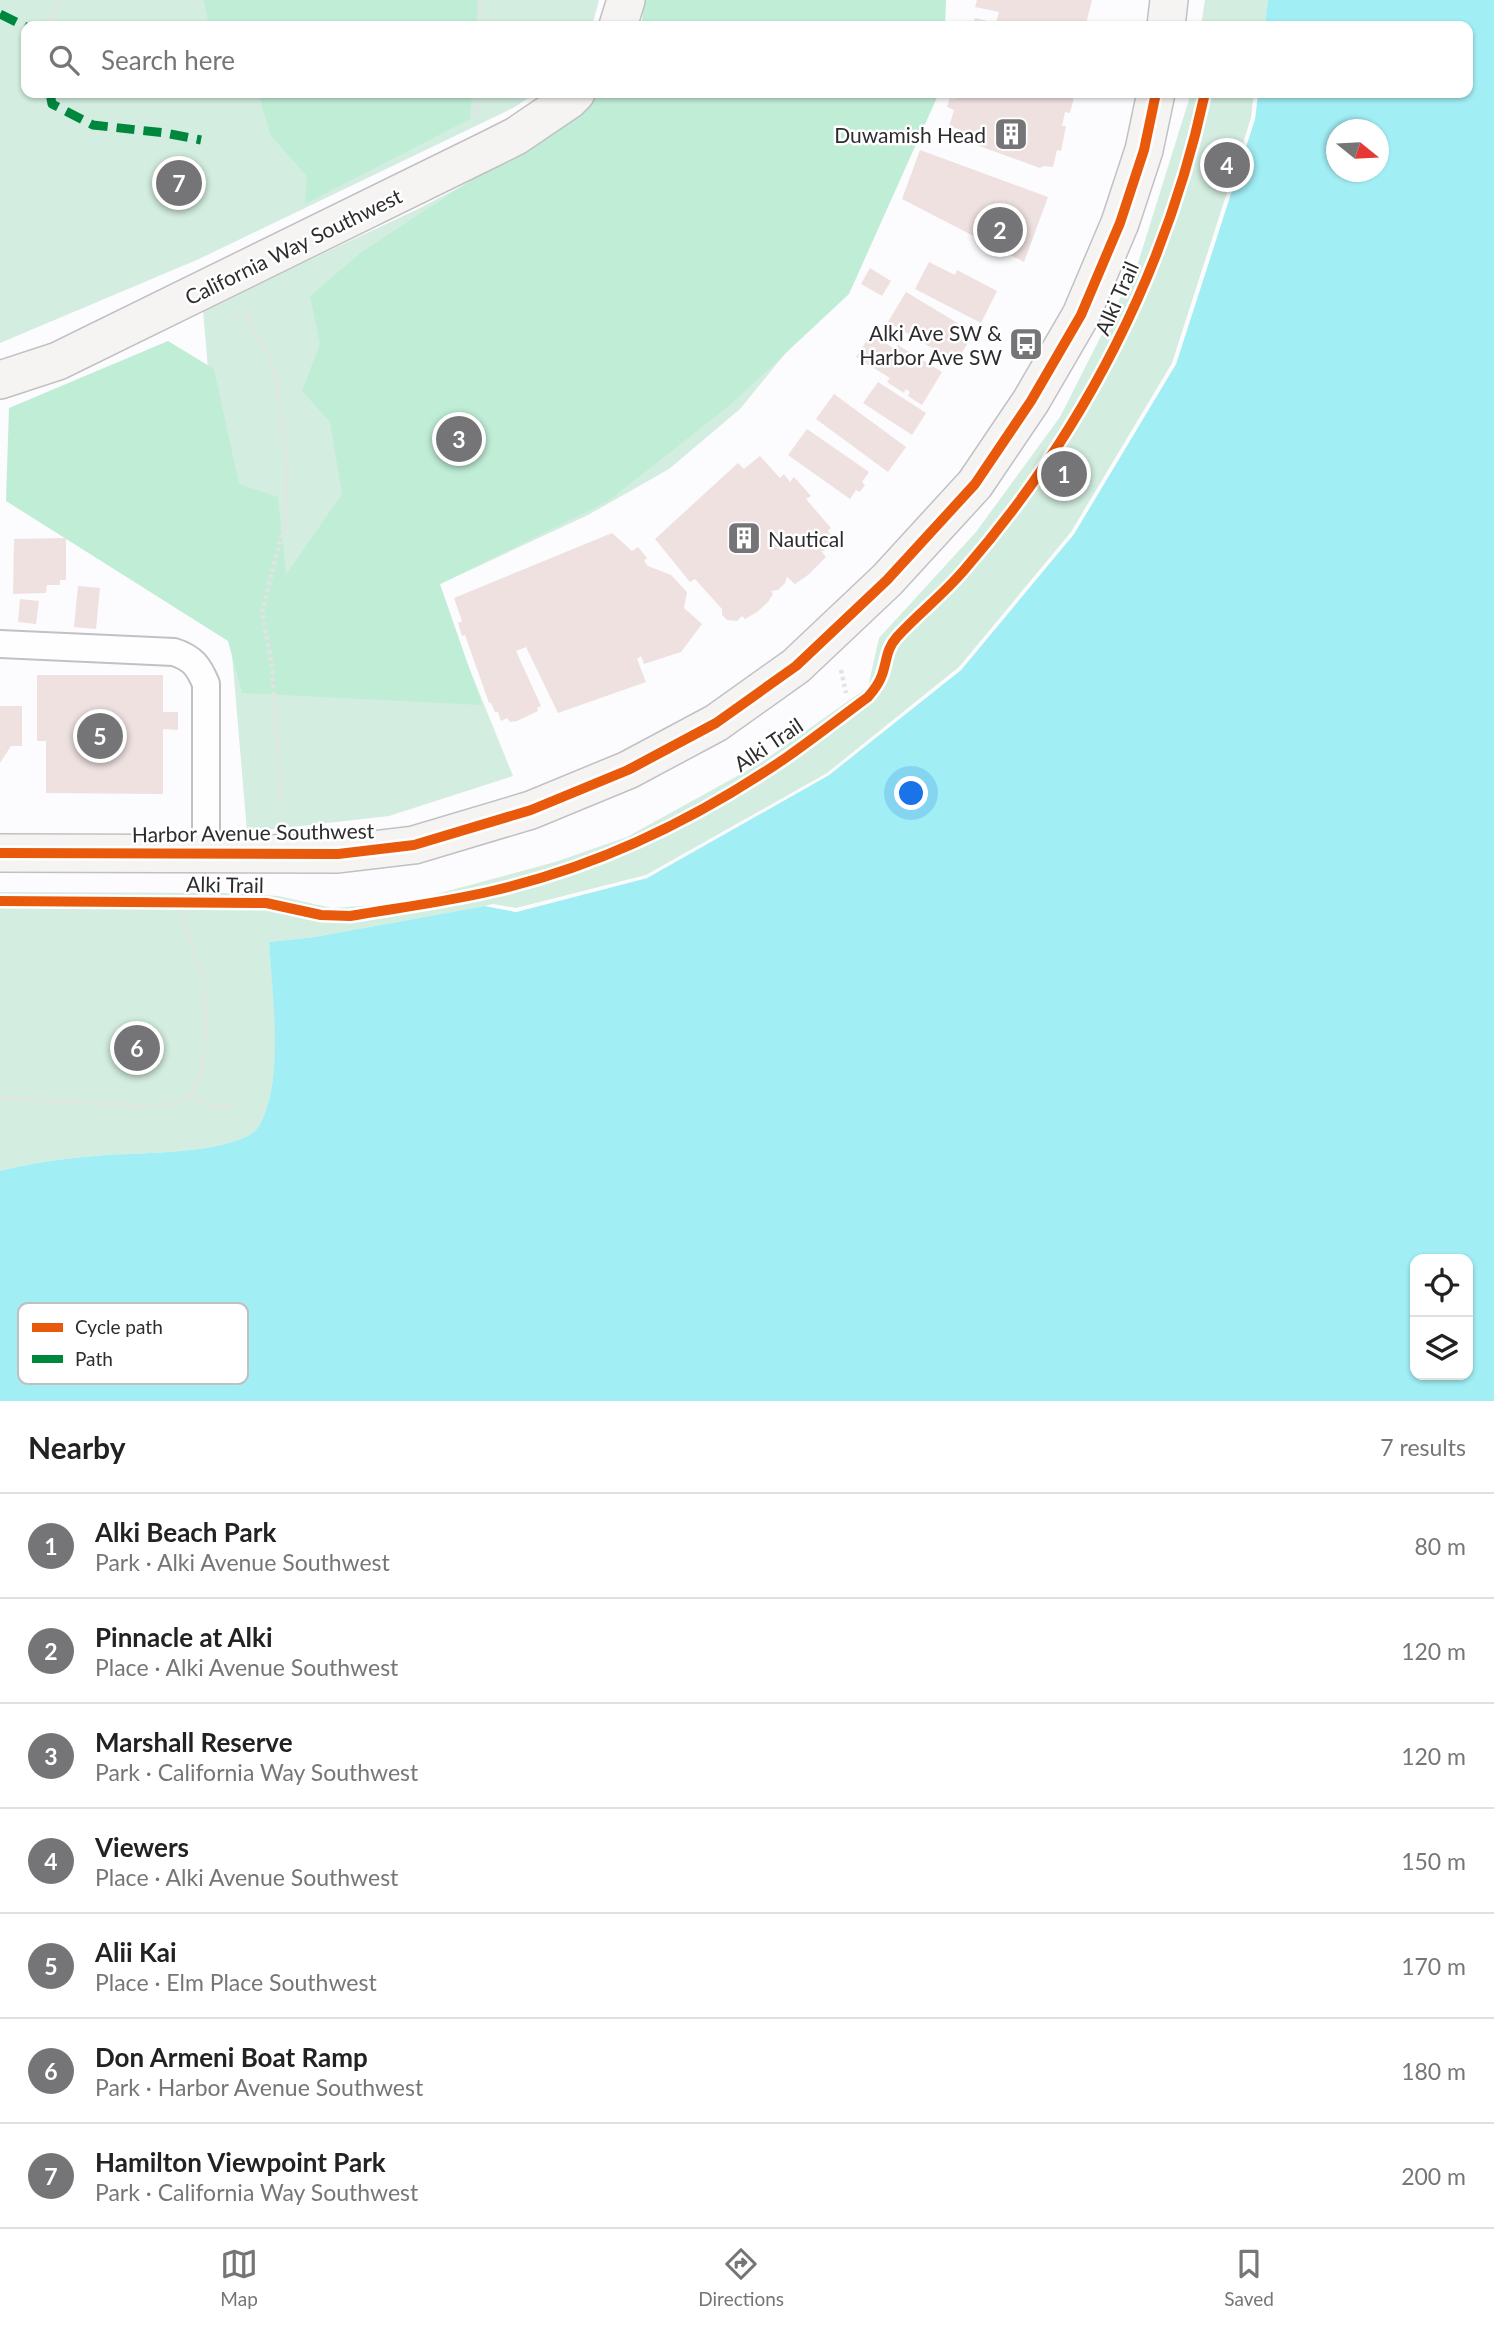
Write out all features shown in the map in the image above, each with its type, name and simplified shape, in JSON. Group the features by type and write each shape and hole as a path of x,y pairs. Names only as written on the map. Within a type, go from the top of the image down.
{"main road":[{"path":"620,21 626,0"},
{"path":"1167,21 1169,0"},
{"name":"California Way Southwest","path":"0,380 58,361 429,180 516,136 571,98"},
{"name":"Harbor Avenue Southwest","path":"0,853 338,854 414,845 531,810 628,770 716,723 796,666 887,580 975,484 1031,401 1080,315 1120,223 1144,150 1155,98"}],"street":[{"path":"0,644 174,652 188,656 199,668 206,684 206,854"}],"path":[{"path":"47,21 60,0"},
{"path":"479,0 482,21"},
{"path":"476,117 480,98"},
{"path":"229,315 248,314 252,328 267,350 275,374 287,464 286,517 262,612 272,665 281,806"},
{"path":"841,665 846,693"},
{"path":"0,1098 142,1106 170,1105 190,1096 200,1077 205,1038 205,997 202,976 183,920 184,903"},
{"path":"190,1096 211,1107 236,1106"}],"green space":[{"path":"0,0 599,0 593,21 21,21 21,98 528,98 515,107 199,259 0,343"},
{"path":"204,0 478,0 476,21 208,21"},
{"path":"644,0 946,0 945,21 642,20"},
{"path":"1205,0 1268,0 1266,21 1202,21"},
{"path":"260,98 472,98 470,119 305,204 307,176 271,136"},
{"path":"591,98 937,98 849,294 730,405 608,501 440,584 482,705 242,693 228,641 6,501 9,408 168,341 214,369 239,484 278,497 286,575 342,494 330,422 302,391 320,344 310,296 363,251 539,136"},
{"path":"1189,98 1257,98 1255,119 1176,364 1074,534 961,670 829,775 647,878 516,912 485,906 314,937 269,942 275,1062 267,1108 259,1126 249,1135 211,1147 65,1159 0,1171 0,892 227,893 278,896 332,908 403,903 555,862 627,837 759,764 868,687 879,638 976,532 1060,417 1138,263"},
{"path":"509,161 789,349 740,409 669,469 588,515 436,586 513,776 389,816 247,832 203,310 418,209"}],"water":[{"path":"1268,0 1494,0 1494,1401 0,1401 0,1171 65,1159 211,1147 249,1135 259,1126 272,1086 275,1036 269,942 314,937 485,906 516,912 647,878 829,775 961,670 1074,534 1176,364 1255,119 1257,98 1473,98 1473,21 1266,21"}],"pier":[{"path":"1253,98 1257,98 1255,119 1176,364 1074,534 961,670 829,775 647,878 516,912 485,906 493,904 516,908 646,875 827,773 959,667 1071,532 1172,363 1251,118"}],"building":[{"path":"977,0 1092,0 1086,21 997,21 999,12 975,7"},
{"name":"Duwamish Head","path":"950,98 1074,98 1070,113 1065,112 1062,126 1066,126 1061,151 1057,150 1053,167 1040,168 957,138 960,129 949,127 954,110 947,107"},
{"path":"920,150 1048,197 1024,262 902,199"},
{"path":"929,262 955,275 957,270 997,291 981,323 915,289"},
{"path":"870,268 891,281 882,296 861,284"},
{"path":"906,292 974,333 956,362 888,322"},
{"path":"871,334 895,349 898,345 942,372 922,405 908,396 910,392 906,389 904,393 887,382 890,378 856,357"},
{"path":"878,382 926,413 912,435 863,403"},
{"path":"834,394 906,447 888,472 816,419"},
{"path":"807,429 869,472 862,482 865,485 860,492 856,490 850,499 788,455"},
{"name":"Nautical","path":"760,456 780,478 784,474 790,482 794,477 811,496 806,499 831,528 828,531 832,537 830,545 821,551 826,557 808,575 795,584 787,577 778,590 771,591 773,594 768,602 757,612 745,619 742,616 737,621 727,620 722,615 722,609 695,579 690,582 655,539 738,463 744,469"},
{"path":"612,533 632,551 638,547 647,558 644,561 648,566 671,575 687,592 684,608 702,624 681,652 644,664 641,656 637,659 646,682 558,713 526,647 516,651 541,706 537,708 538,711 517,721 510,722 507,718 501,721 498,712 495,712 489,703 465,635 462,636 458,623 462,621 454,598"},
{"path":"66,538 66,580 60,580 60,585 47,585 46,593 13,594 14,539"},
{"path":"78,586 100,588 96,629 74,627"},
{"path":"20,599 39,601 36,624 18,622"},
{"path":"37,675 163,675 163,712 178,712 178,730 163,729 163,794 46,793 46,741 37,741"},
{"path":"0,706 22,706 22,746 11,746 0,763"}],"marked path":[{"path":"0,14 21,24"},
{"path":"51,98 52,104 93,125 201,140"}],"cycle path":[{"name":"Alki Trail","path":"0,853 338,854 414,845 531,810 628,770 716,723 796,666 887,580 975,484 1031,401 1081,315 1120,223 1144,150 1155,98"},
{"name":"Alki Trail","path":"0,901 266,903 321,915 350,916 457,898 570,869 646,838 718,800 787,757 868,697 881,678 893,642 957,578 1008,517 1047,462 1083,405 1143,286 1189,159 1204,98"}],"place":[{"name":"Duwamish Head","path":"1011,134"},
{"name":"Viewers","path":"1227,165"},
{"name":"Hamilton Viewpoint Park","path":"179,183"},
{"name":"Pinnacle at Alki","path":"1000,230"},
{"name":"Alki Ave SW & Harbor Ave SW","path":"1026,344"},
{"name":"Marshall Reserve","path":"459,439"},
{"name":"Alki Beach Park","path":"1064,474"},
{"name":"Nautical","path":"744,538"},
{"name":"Alii Kai","path":"100,736"},
{"name":"Don Armeni Boat Ramp","path":"137,1048"}]}
